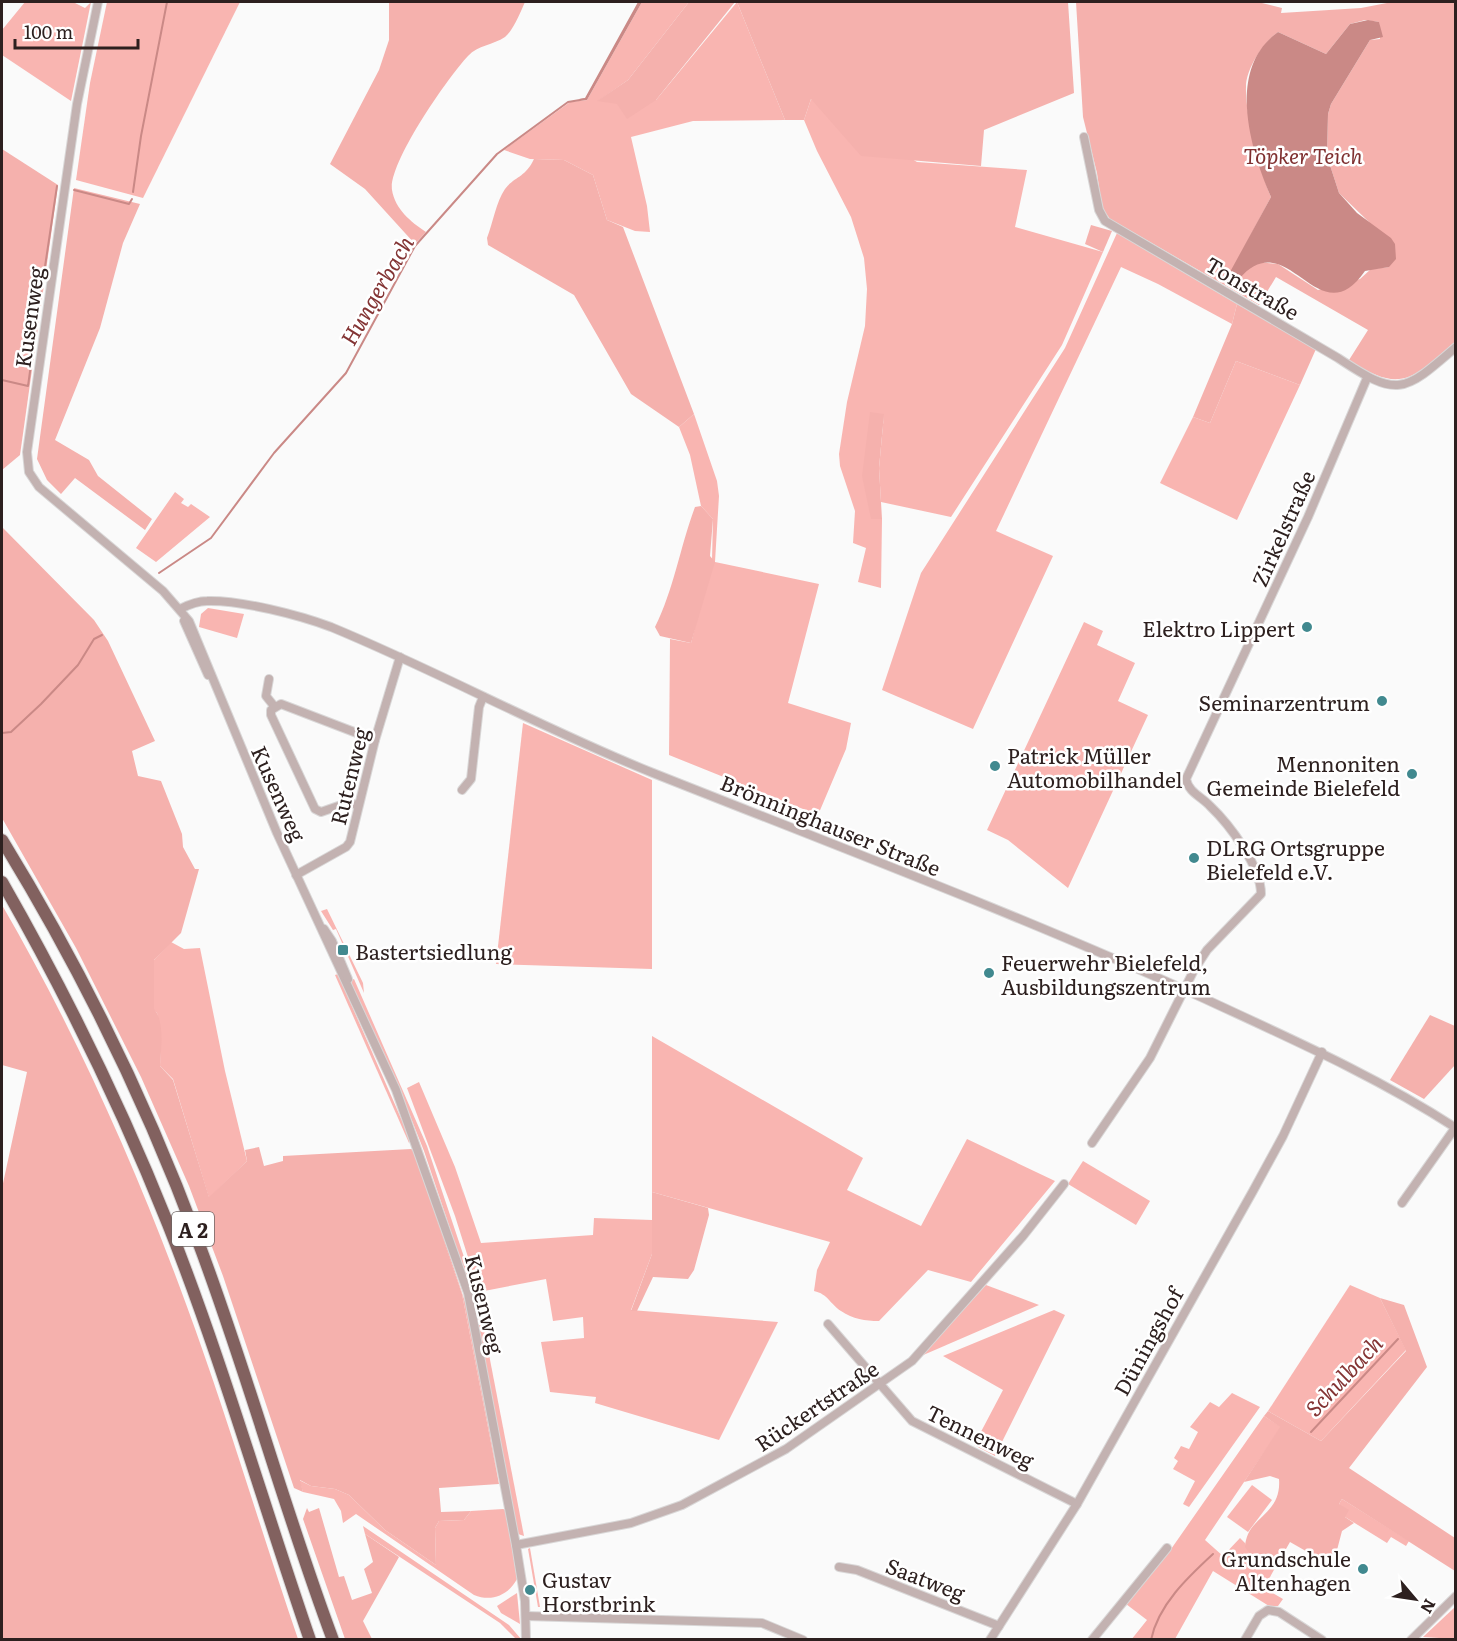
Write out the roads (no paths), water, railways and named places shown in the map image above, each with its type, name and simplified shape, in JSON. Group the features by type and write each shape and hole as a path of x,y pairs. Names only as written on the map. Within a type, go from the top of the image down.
{"highway":[{"name":"A 2","path":"2,840 49,921 111,1041 165,1159 199,1241 333,1640"},
{"name":"A 2","path":"2,882 89,1044 135,1143 169,1226 207,1331 310,1640"}],"street":[{"name":"Kusenweg","path":"98,2 75,115 27,465 39,487 163,591 180,609 201,665 213,684 316,916 326,944 352,994 400,1101 468,1293 516,1545 526,1616 526,1640"},
{"name":"Tonstraße","path":"1084,137 1099,210 1105,221 1338,358 1367,378 1383,385 1408,385 1427,373 1455,347"},
{"name":"Zirkelstraße","path":"1185,990 1207,950 1225,928 1258,899 1261,887 1243,847 1229,827 1188,786 1188,771 1308,517 1367,378"},
{"name":"Brönninghauser Straße","path":"180,609 206,601 284,614 332,627 615,758 1054,932 1185,990 1322,1052 1455,1128"},
{"name":"Rutenweg","path":"296,875 349,845 375,740 400,657"},
{"path":"269,679 266,696 274,706"},
{"path":"462,790 471,779 478,707 483,698"},
{"path":"274,706 284,704 375,740"},
{"path":"274,706 271,715 315,809 321,812 347,803 358,805"},
{"path":"1092,1143 1150,1059 1185,990"},
{"name":"Düningshof","path":"990,1640 1077,1504 1278,1146 1322,1052"},
{"path":"1402,1203 1455,1128"},
{"name":"Rückertstraße","path":"516,1545 631,1523 682,1505 786,1449 912,1361 1023,1236 1064,1184"},
{"name":"Tennenweg","path":"828,1324 912,1421 1077,1504"},
{"path":"1092,1640 1167,1548"},
{"name":"Saatweg","path":"839,1568 857,1570 999,1626"},
{"path":"1411,1640 1455,1596"},
{"path":"1245,1640 1259,1616 1268,1610 1274,1610 1322,1640"},
{"path":"526,1616 762,1623 803,1640"}],"waterway":[{"path":"133,192 141,136 167,2"},
{"name":"Hungerbach","path":"159,573 211,538 274,453 346,373 415,246 497,154 568,102 586,99"},
{"path":"43,280 57,186"},
{"path":"74,190 129,204 132,199"},
{"path":"2,380 28,386 41,292"},
{"name":"Hungerbach","path":"2,733 11,732 41,704 78,665 94,639 102,635"},
{"name":"Schulbach","path":"1311,1432 1398,1339"},
{"name":"Schulbach","path":"1151,1640 1167,1603 1184,1582 1213,1554"}],"place":[{"name":"Elektro Lippert","path":"1307,627"},
{"name":"Seminarzentrum","path":"1382,701"},
{"name":"Patrick Müller Automobilhandel","path":"995,766"},
{"name":"Mennoniten Gemeinde Bielefeld","path":"1412,774"},
{"name":"DLRG Ortsgruppe Bielefeld e.V.","path":"1194,858"},
{"name":"Bastertsiedlung","path":"343,950"},
{"name":"Feuerwehr Bielefeld, Ausbildungszentrum","path":"989,973"},
{"name":"Grundschule Altenhagen","path":"1363,1569"},
{"name":"Gustav Horstbrink","path":"530,1590"}],"park label":[{"name":"Töpker Teich","path":"1303,154"}]}
